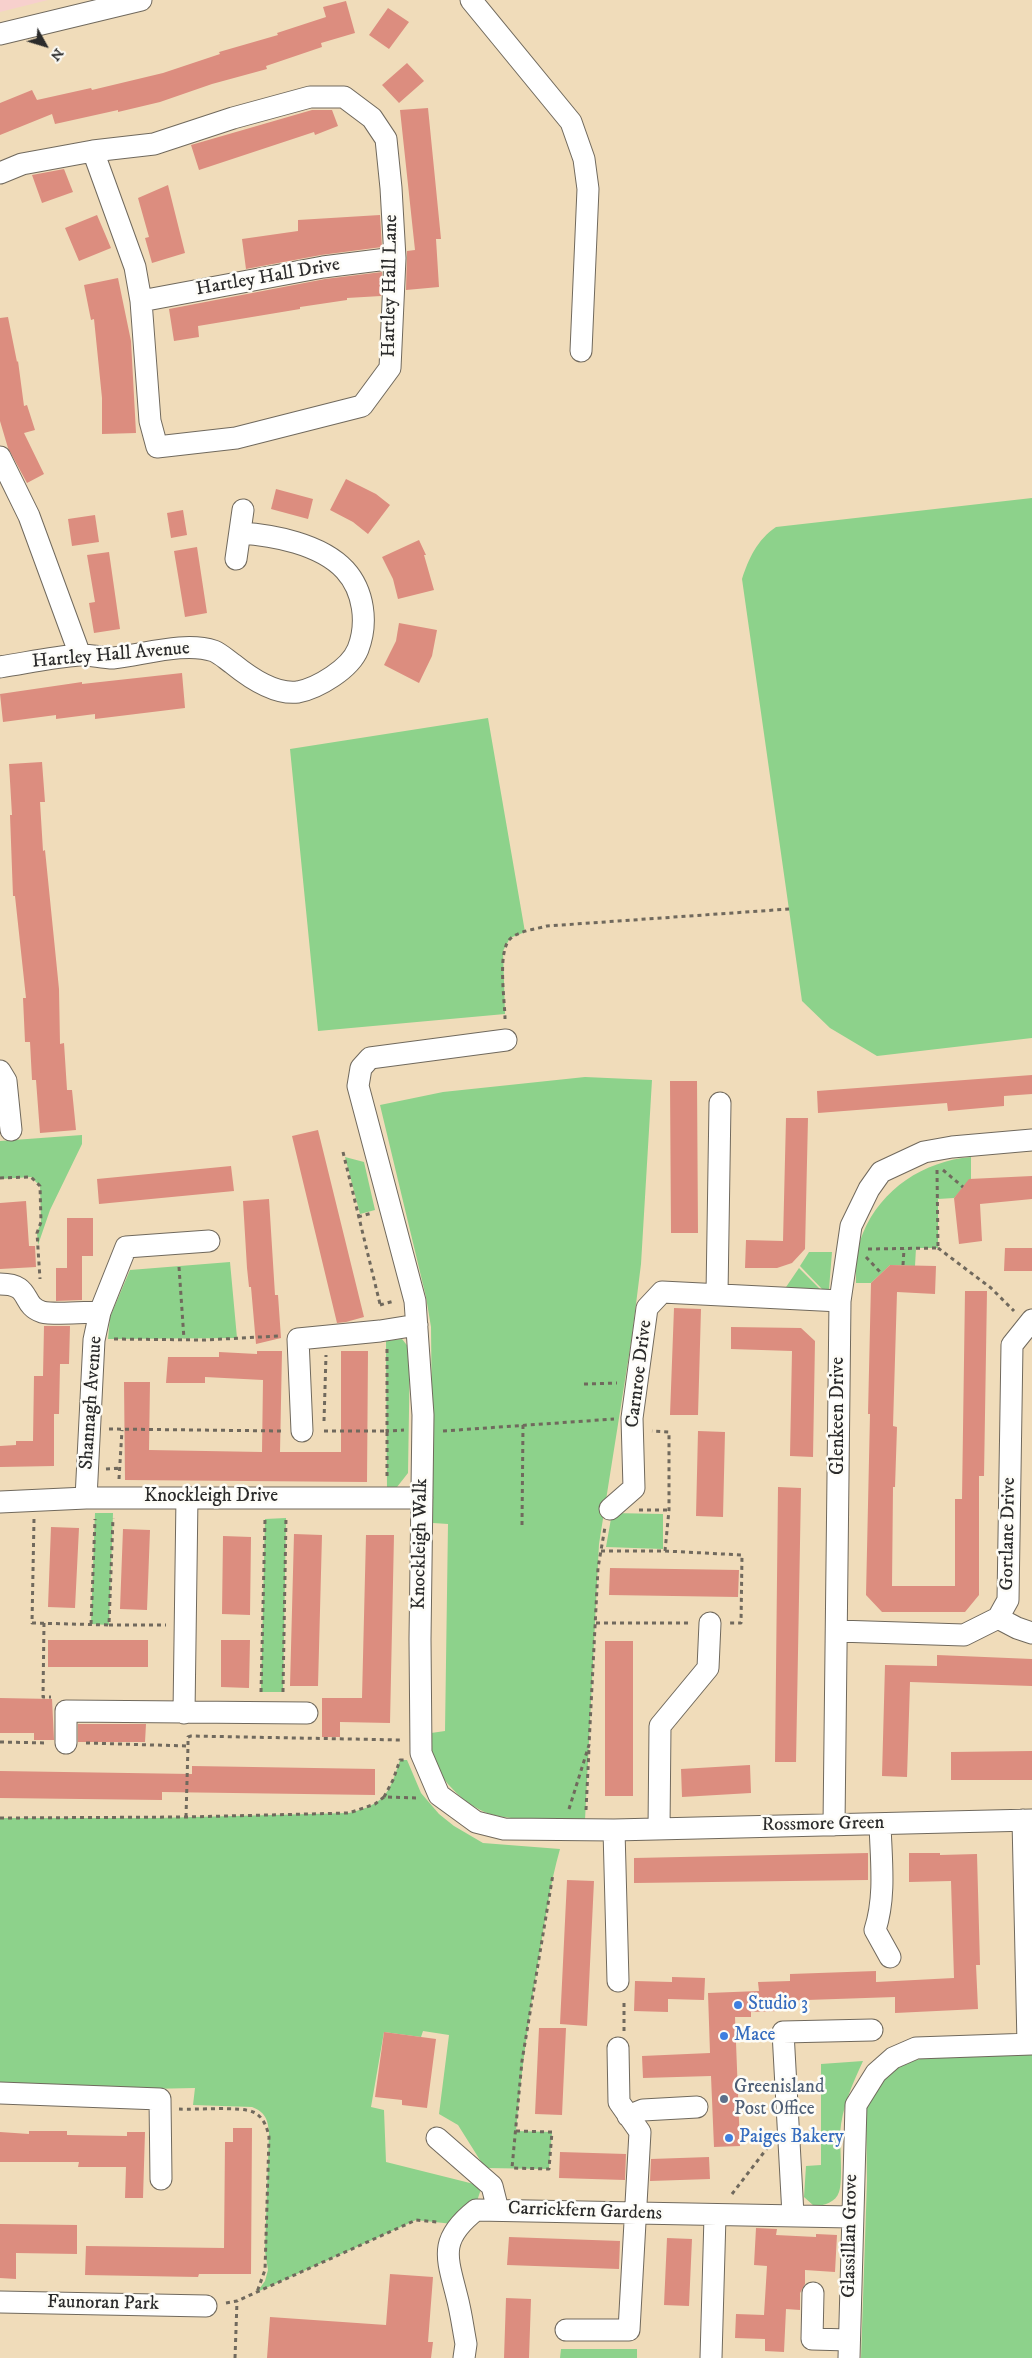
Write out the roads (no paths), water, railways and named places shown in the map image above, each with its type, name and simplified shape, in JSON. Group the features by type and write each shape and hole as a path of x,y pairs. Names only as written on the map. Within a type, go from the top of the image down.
{"street":[{"path":"0,34 141,0"},
{"path":"471,0 571,122 584,159 588,189 581,351"},
{"name":"Hartley Hall Lane","path":"0,173 22,164 93,151 154,144 233,118 310,97 344,97 372,118 386,139 395,258 390,368 362,406 236,438 156,448 150,421 141,301 135,267 93,151"},
{"name":"Hartley Hall Drive","path":"141,301 323,267 395,258"},
{"path":"0,457 29,516 80,655"},
{"path":"236,559 243,510"},
{"name":"Hartley Hall Avenue","path":"0,667 80,655 111,658 177,648 215,651 243,672 276,690 297,692 317,684 345,667 358,650 363,605 356,588 345,570 328,558 300,544 268,535 240,533"},
{"name":"Knockleigh Walk","path":"506,1040 370,1058 360,1068 358,1086 415,1301 417,1325 416,1431 422,1498 420,1753 439,1795 476,1822 504,1830 614,1830"},
{"path":"0,1070 6,1082 11,1130"},
{"path":"717,1294 720,1103"},
{"name":"Glenkeen Drive","path":"834,1825 840,1301 851,1226 869,1190 882,1172 924,1152 952,1147 1032,1140"},
{"name":"Shannagh Avenue","path":"91,1505 92,1362 94,1340 100,1312 126,1247 209,1241"},
{"path":"0,1284 14,1284 22,1289 34,1307 42,1312 100,1312"},
{"name":"Carnroe Drive","path":"610,1509 634,1488 640,1425 637,1382 647,1308 662,1292 840,1301"},
{"name":"Gortlane Drive","path":"837,1631 964,1635 998,1618 1008,1600 1012,1345 1024,1317"},
{"path":"302,1431 298,1339 380,1331 417,1325"},
{"path":"184,1713 187,1497"},
{"name":"Knockleigh Drive","path":"0,1502 91,1505 187,1497 422,1498"},
{"path":"998,1618 1032,1633"},
{"path":"659,1829 660,1726 708,1668 710,1623"},
{"path":"66,1743 66,1711 307,1713"},
{"path":"1028,1820 1030,2044"},
{"name":"Rossmore Green","path":"614,1830 1028,1820"},
{"path":"880,1824 882,1893 881,1911 875,1930 890,1957"},
{"path":"614,1830 618,1982"},
{"path":"793,2215 783,2032 872,2030"},
{"name":"Glassillan Grove","path":"849,2349 851,2217 856,2105 876,2073 893,2058 916,2048 1030,2044"},
{"path":"566,2330 629,2330 640,2132 619,2102 618,2048"},
{"path":"0,2093 160,2099 161,2179"},
{"path":"628,2116 643,2110 697,2107"},
{"path":"437,2138 492,2186 498,2210"},
{"name":"Carrickfern Gardens","path":"464,2358 466,2344 446,2256 452,2236 460,2225 476,2210 715,2216 793,2215 851,2217"},
{"path":"712,2358 715,2216"},
{"path":"813,2293 812,2339 849,2349"},
{"name":"Faunoran Park","path":"0,2302 206,2306"}],"place":[{"name":"Studio 3","path":"738,2005"},
{"name":"Mace","path":"724,2036"},
{"name":"Greenisland Post Office","path":"724,2099"},
{"name":"Paiges Bakery","path":"729,2138"}]}
